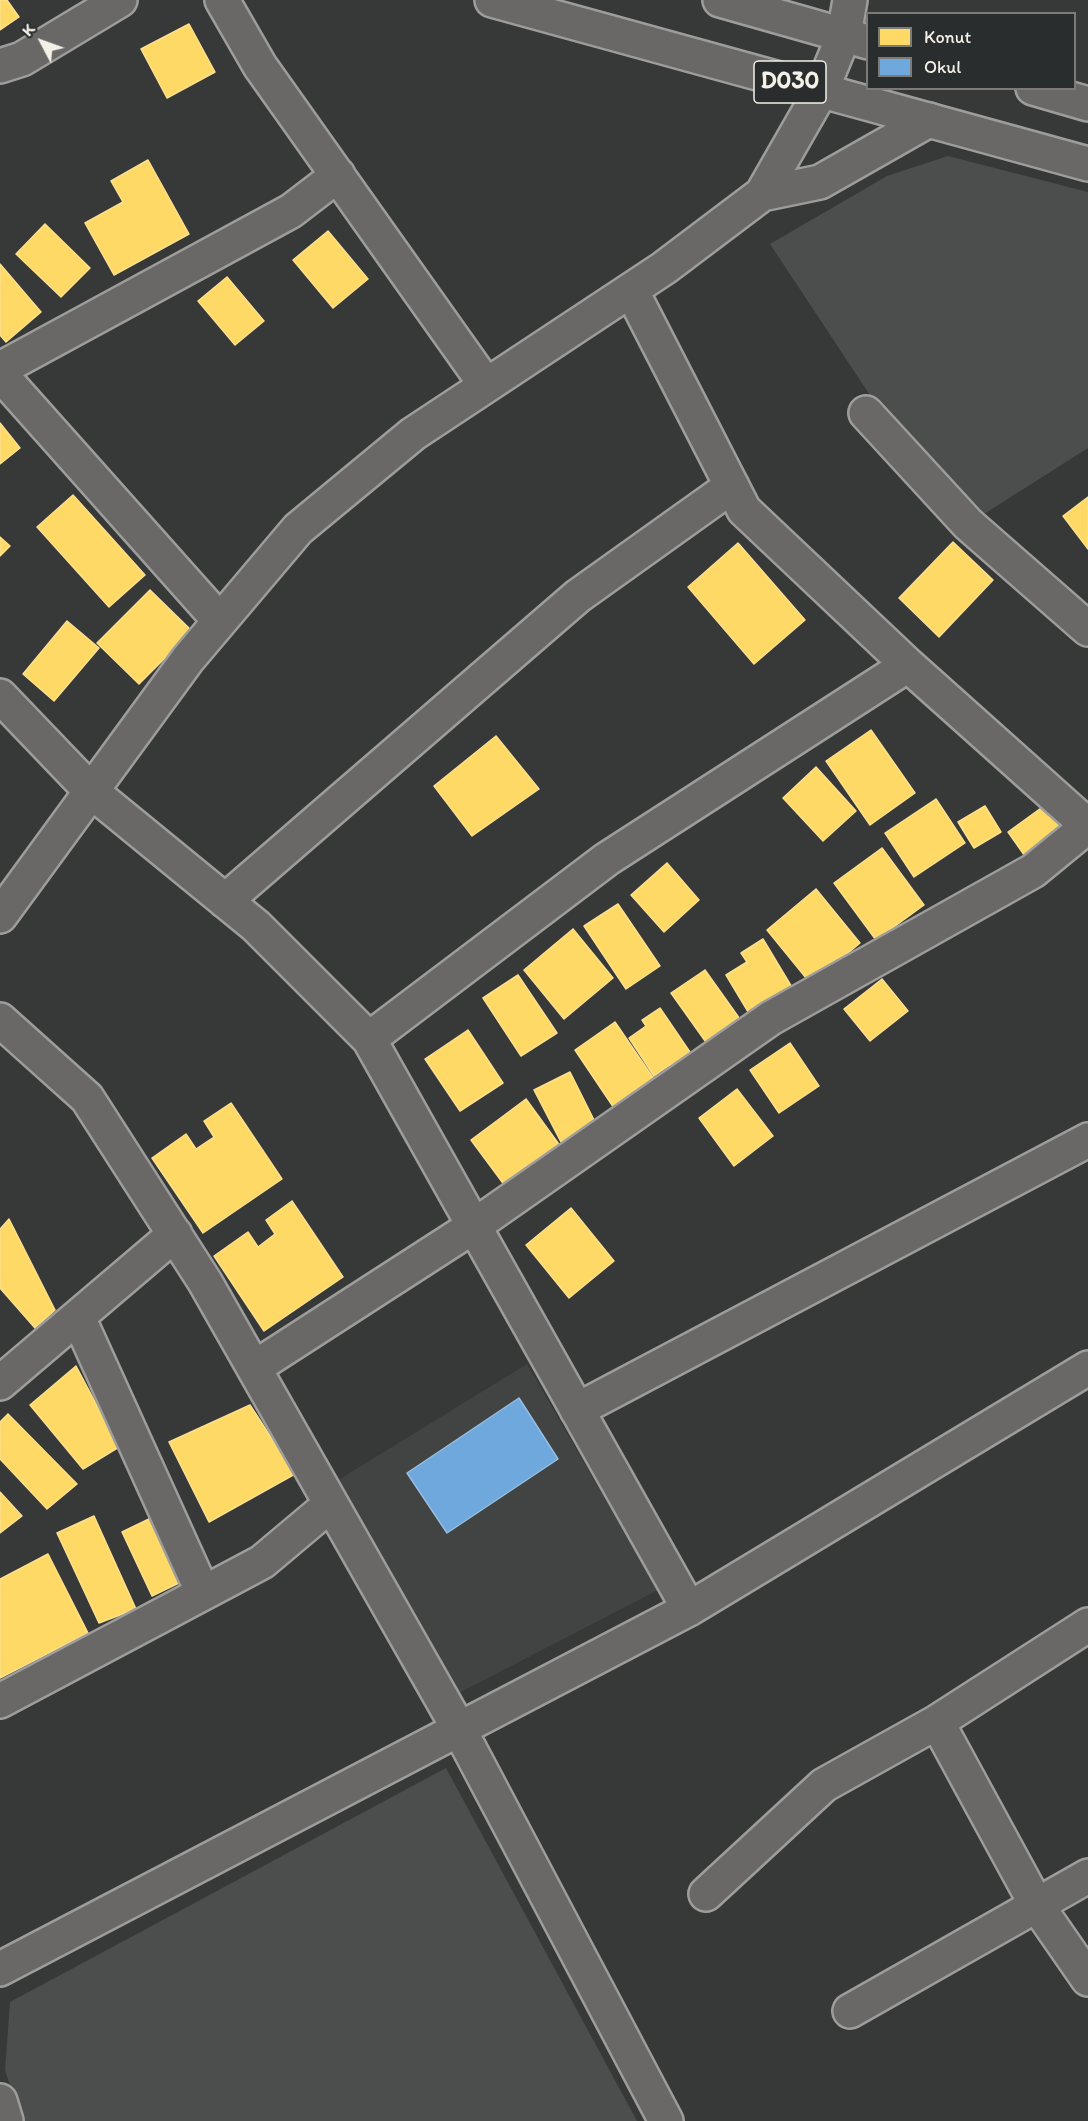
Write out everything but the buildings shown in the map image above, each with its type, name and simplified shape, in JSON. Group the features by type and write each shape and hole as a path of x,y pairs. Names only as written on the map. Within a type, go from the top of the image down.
{"street":[{"path":"0,66 22,59 120,0"},
{"path":"222,0 260,66 486,386"},
{"name":"D030","path":"492,0 1088,164"},
{"name":"D030","path":"720,0 856,39"},
{"path":"0,916 188,659 298,529 413,434 631,290 762,194 821,91 856,39 850,0"},
{"path":"1040,90 1088,104"},
{"path":"762,194 820,182 930,120"},
{"path":"0,369 291,211 338,175"},
{"path":"254,1368 474,1226 771,1018 1034,871 1088,826 909,665 744,510 631,290"},
{"path":"0,374 220,621"},
{"path":"866,413 968,524 1088,629"},
{"path":"225,901 578,596 732,486"},
{"path":"369,1038 607,859 909,665"},
{"path":"0,696 91,791 256,926 369,1038 689,1609"},
{"path":"0,1020 87,1098 175,1234 254,1368 459,1729 666,2121"},
{"path":"577,1410 1088,1140"},
{"path":"0,1383 175,1234"},
{"path":"78,1317 203,1593"},
{"path":"0,1969 689,1609 1088,1368"},
{"path":"0,1701 262,1562 331,1503"},
{"path":"706,1893 824,1785 937,1722 1088,1625"},
{"path":"937,1722 1036,1904 1088,1979"},
{"path":"850,2011 1088,1876"},
{"path":"0,2101 6,2121"}],"shaded area":[{"path":"948,156 1088,192 1088,448 973,521 889,424 770,244 887,176"},
{"path":"527,1364 658,1590 459,1693 335,1482"},
{"path":"446,1768 637,2121 22,2121 5,2070 10,2002"}]}
